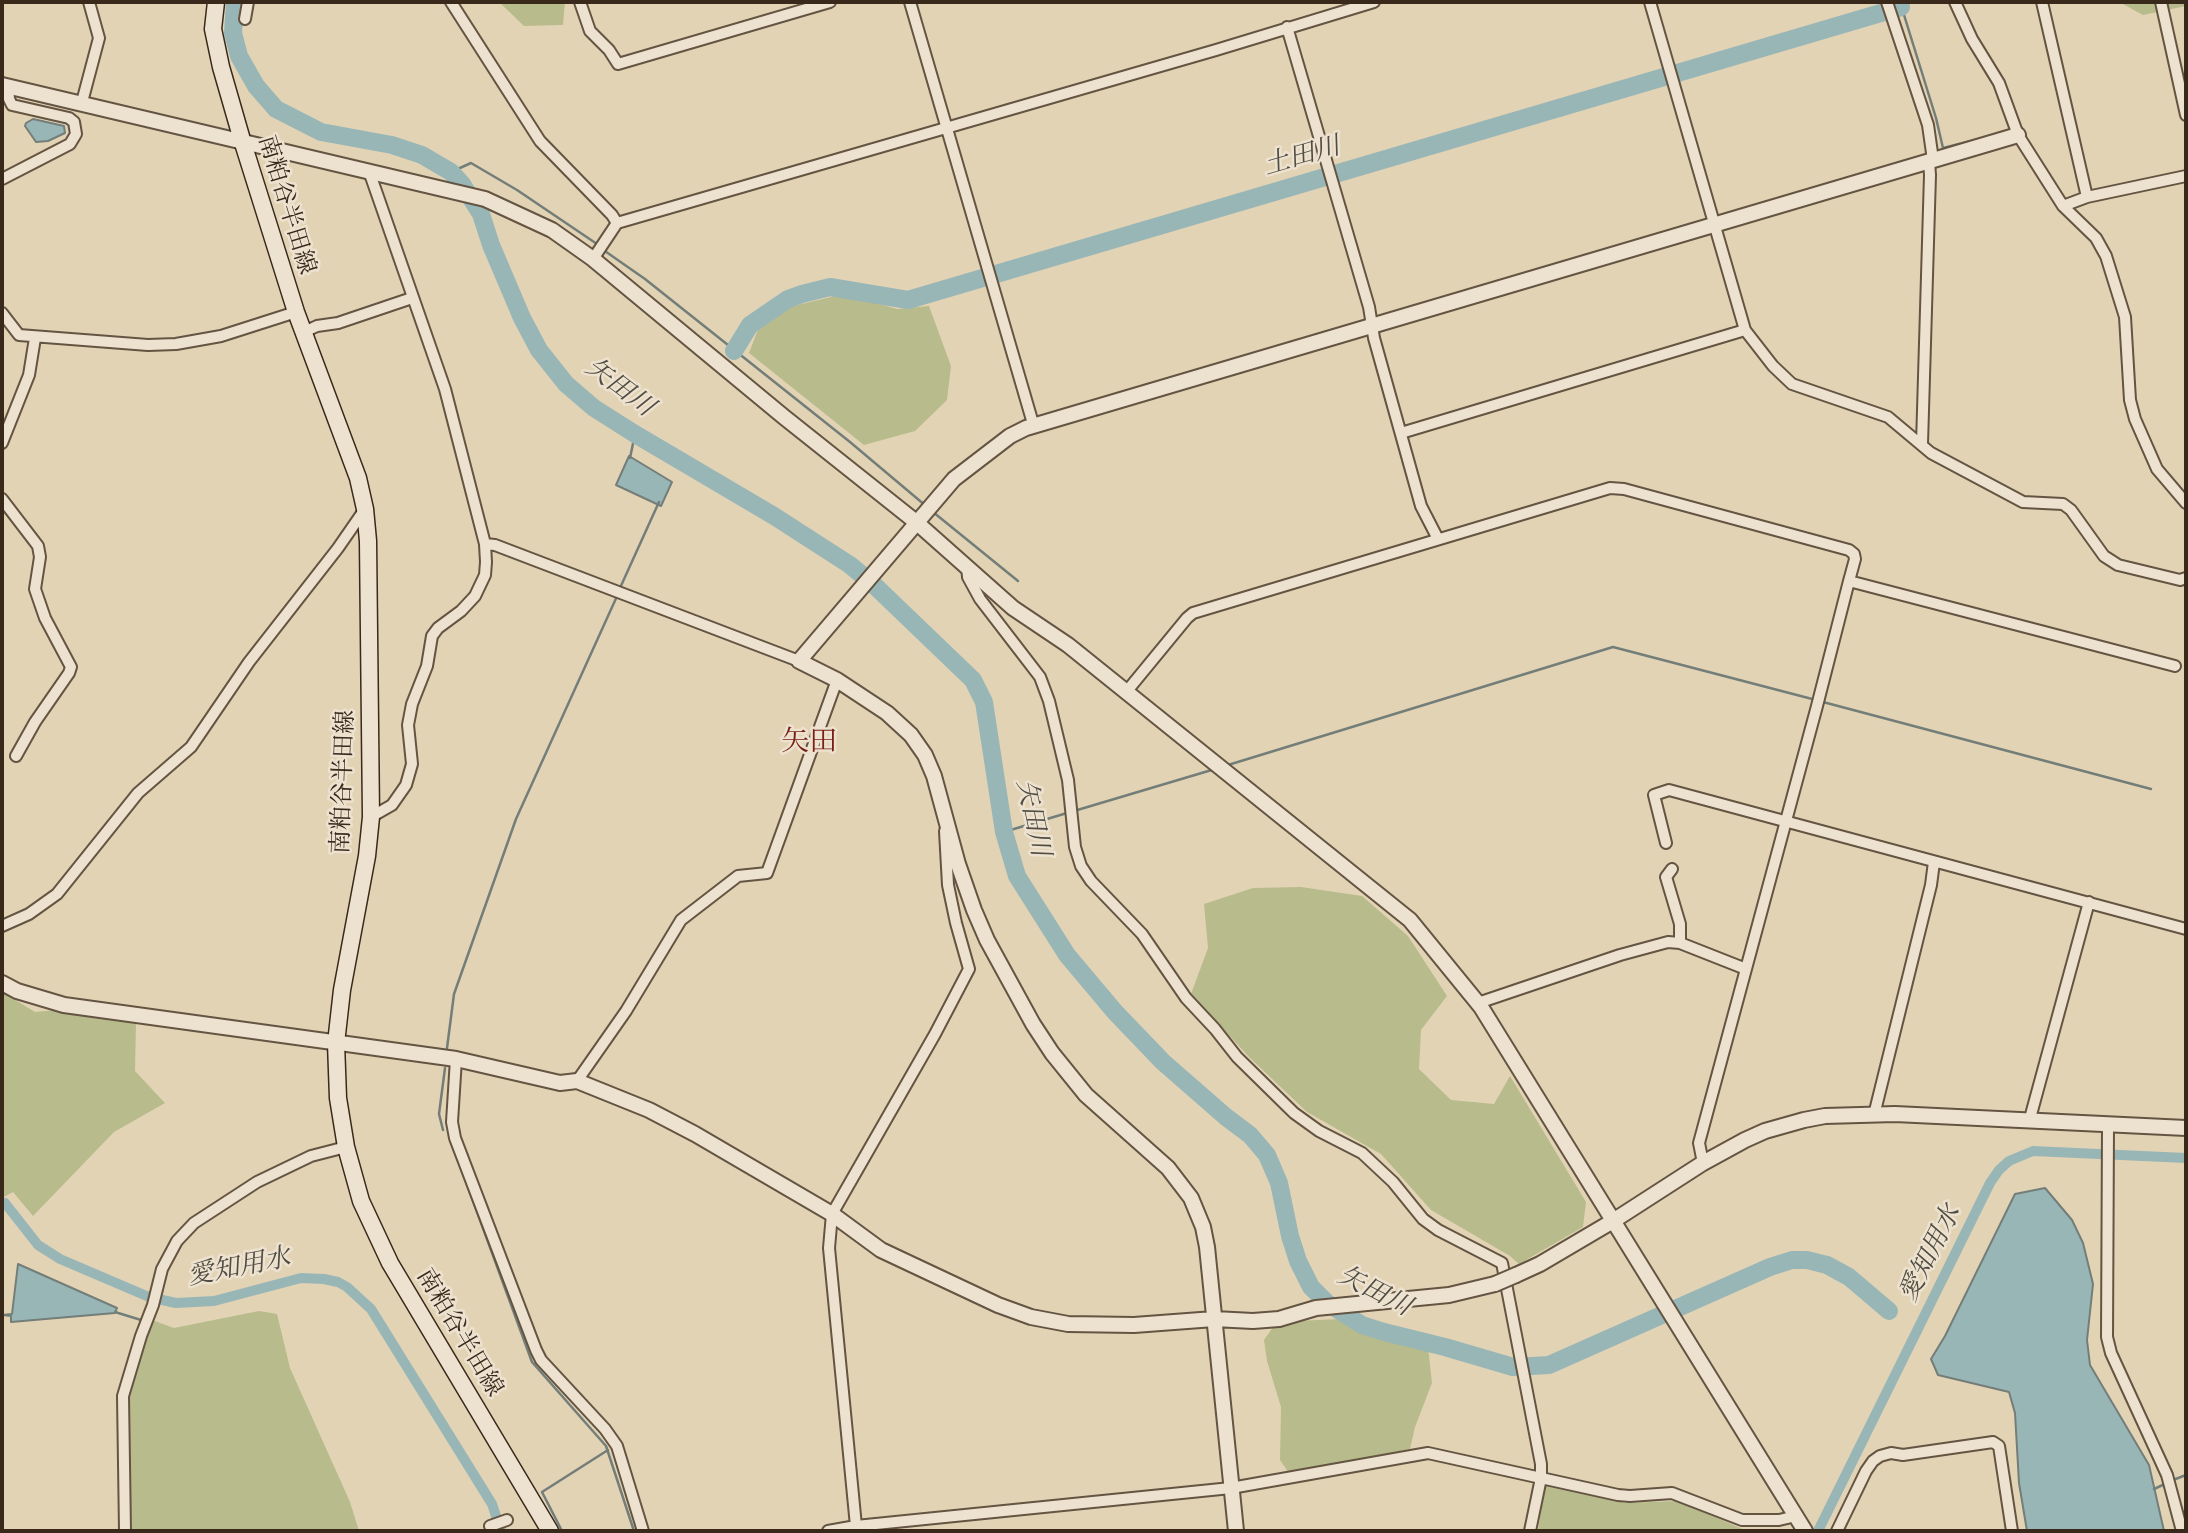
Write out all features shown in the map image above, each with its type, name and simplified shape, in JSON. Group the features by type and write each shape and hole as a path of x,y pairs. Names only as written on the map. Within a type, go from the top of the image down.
{"main road":[{"name":"南粕谷半田線","path":"216,2 213,29 242,140 296,312 358,478 365,509 368,541 371,817 367,856 342,990 336,1043 338,1098 346,1147 361,1201 390,1262 550,1531"}],"street":[{"path":"82,102 99,38 89,2"},
{"path":"245,19 248,2"},
{"path":"451,2 541,141 617,223"},
{"path":"580,2 590,31 610,50 618,64 830,2"},
{"path":"910,2 1034,427"},
{"path":"1326,2 1329,14"},
{"path":"593,259 617,223 1374,2"},
{"path":"1650,2 1745,330 1773,366 1792,384 1878,412 1931,453 2023,502 2063,504 2071,510 2104,556 2118,565 2175,579 2186,578"},
{"path":"1955,2 1967,31 1999,83 2018,135 2063,206 2096,238 2106,256 2125,317 2130,400 2135,419 2157,469 2186,503"},
{"path":"2042,2 2087,197"},
{"path":"2161,2 2186,115"},
{"path":"1888,3 1928,125 1931,161 1922,444"},
{"path":"1287,27 1374,326 1374,338 1421,506 1438,539"},
{"path":"2,179 70,144 76,134 74,122 69,118 12,104 5,85 485,199 552,230 593,259 916,522 1013,608 1068,645 1127,691 1410,920 1478,1003 1805,1531"},
{"path":"799,661 954,479 1010,436 1077,412 2018,135"},
{"path":"369,172 445,389 485,544 485,575 475,596 432,636 427,666 412,704 408,725 412,764 409,778 392,804 371,817"},
{"path":"2063,206 2087,197 2186,176"},
{"path":"303,332 412,298"},
{"path":"2,313 19,335 35,338 176,344 220,336 296,312"},
{"path":"1401,433 1745,330"},
{"path":"2,443 29,375 35,338"},
{"path":"1127,691 1186,618 1193,613 1610,488 1624,489 1849,550 1854,554 1855,559 1699,1143 1703,1163"},
{"path":"2,499 38,546 40,557 35,589 45,618 71,667 16,756"},
{"path":"2,926 29,914 57,894 138,793 191,747 249,662 365,509"},
{"path":"485,544 495,545 799,661 837,680 887,713 911,735 925,755 934,776 964,885 987,940 1052,1053 1086,1095 1168,1168 1191,1198 1203,1227 1236,1531"},
{"path":"967,566 968,577 980,599 1040,677 1049,701 1068,780 1075,847 1091,881 1129,919 1186,999 1215,1029 1237,1058 1294,1113 1319,1131 1362,1153 1393,1182 1423,1219 1438,1230 1502,1263 1541,1465 1541,1478 1530,1531"},
{"path":"1849,581 2175,666"},
{"path":"577,1081 626,1011 681,919 738,876 767,873 837,680"},
{"path":"1666,843 1654,794 1669,790 2186,929"},
{"path":"856,1526 829,1248 832,1214 969,969 948,886 944,832 949,828"},
{"path":"1874,1115 1931,885 1934,862"},
{"path":"1672,869 1666,877 1680,924 1680,943"},
{"path":"2029,1122 2089,902"},
{"path":"1478,1003 1668,942 1680,943 1746,969"},
{"path":"2,984 64,1005 456,1059 560,1083 577,1081 649,1110 695,1134 832,1214 881,1250 998,1305 1031,1317 1068,1324 1134,1325 1214,1319 1279,1319 1316,1308 1448,1295 1495,1284 1540,1264 1745,1140 1785,1125 1825,1116 1922,1115 2186,1128"},
{"path":"456,1059 452,1115 455,1138 536,1350 541,1360 605,1429 617,1446 643,1531"},
{"path":"2108,1126 2108,1337 2111,1353 2167,1475 2182,1531"},
{"path":"125,1531 123,1400 162,1269 177,1241 194,1223 257,1182 311,1156 346,1147"},
{"path":"1837,1531 1866,1471 1880,1456 1993,1442 1999,1446 2012,1531"},
{"path":"828,1531 1231,1489 1423,1453 1630,1496 1672,1493 1742,1520 1764,1521 1796,1516"},
{"path":"490,1526 507,1520"}],"green space":[{"path":"499,2 565,2 563,25 524,26"},
{"path":"2119,2 2186,2 2186,6 2143,15"},
{"path":"844,294 897,309 929,306 951,366 947,400 915,431 864,445 749,353 760,324 789,307"},
{"path":"1301,887 1362,896 1408,936 1447,996 1421,1030 1419,1069 1451,1100 1494,1104 1510,1076 1586,1202 1583,1227 1519,1264 1510,1256 1431,1210 1381,1154 1307,1112 1249,1057 1191,994 1208,948 1204,904 1253,888"},
{"path":"2,992 35,1012 80,1008 136,1023 135,1071 165,1103 114,1132 33,1216 13,1192 2,1198"},
{"path":"259,1311 277,1314 290,1368 350,1502 359,1531 132,1531 126,1398 152,1320 174,1328"},
{"path":"1341,1319 1378,1336 1428,1347 1432,1383 1415,1427 1410,1449 1289,1473 1280,1460 1281,1407 1267,1361 1264,1340 1276,1323"},
{"path":"1545,1485 1626,1503 1678,1501 1747,1531 1538,1531"}],"water":[{"path":"33,119 64,126 65,133 48,141 36,142 25,126"},
{"path":"629,456 672,482 661,506 616,485"},
{"path":"2045,1188 2072,1220 2083,1243 2093,1284 2087,1340 2090,1365 2149,1465 2164,1531 2027,1531 2019,1483 2015,1413 2009,1392 1938,1375 1931,1359 2015,1194"},
{"path":"18,1264 117,1308 115,1313 11,1322 11,1316 2,1315 12,1314"}],"waterway":[{"name":"矢田川","path":"235,2 233,33 239,56 256,86 276,109 321,132 392,145 422,155 451,172 462,184 481,214 522,318 539,350 566,384 594,408 850,565 973,680 984,702 1004,832 1017,876 1067,955 1115,1012 1163,1062 1250,1135 1267,1155 1279,1183 1298,1261 1311,1287 1327,1303 1362,1325 1513,1367 1549,1365 1770,1267 1792,1260 1807,1260 1827,1265 1849,1277 1889,1311"},
{"path":"1900,2 1943,148 1975,140"},
{"name":"土田川","path":"734,351 750,325 788,299 802,294 830,287 908,300 1901,7"},
{"path":"2176,46 2186,91"},
{"path":"451,172 471,163 517,190 597,244"},
{"path":"602,249 645,279 926,506"},
{"path":"630,458 635,434"},
{"path":"620,588 659,502"},
{"path":"933,512 1018,581"},
{"path":"447,1048 454,994 516,819 618,594"},
{"path":"1228,765 1613,647 1816,700"},
{"path":"1823,702 2151,789"},
{"path":"1074,811 1215,769"},
{"path":"1004,832 1067,813"},
{"path":"443,1130 439,1114 445,1068"},
{"path":"454,1149 532,1362 606,1446 634,1531"},
{"name":"愛知用水","path":"1818,1531 1990,1183 1999,1170 2009,1161 2033,1151 2186,1158"},
{"name":"愛知用水","path":"5,1203 38,1245 60,1259 149,1297 176,1303 214,1301 301,1278 324,1279 347,1287 371,1309 492,1504 501,1531"},
{"path":"115,1312 141,1320"},
{"path":"562,1531 542,1492 608,1450"},
{"path":"2173,1480 2186,1475"},
{"path":"2154,1489 2167,1483"}],"district":[{"name":"矢田","path":"809,743"}]}
